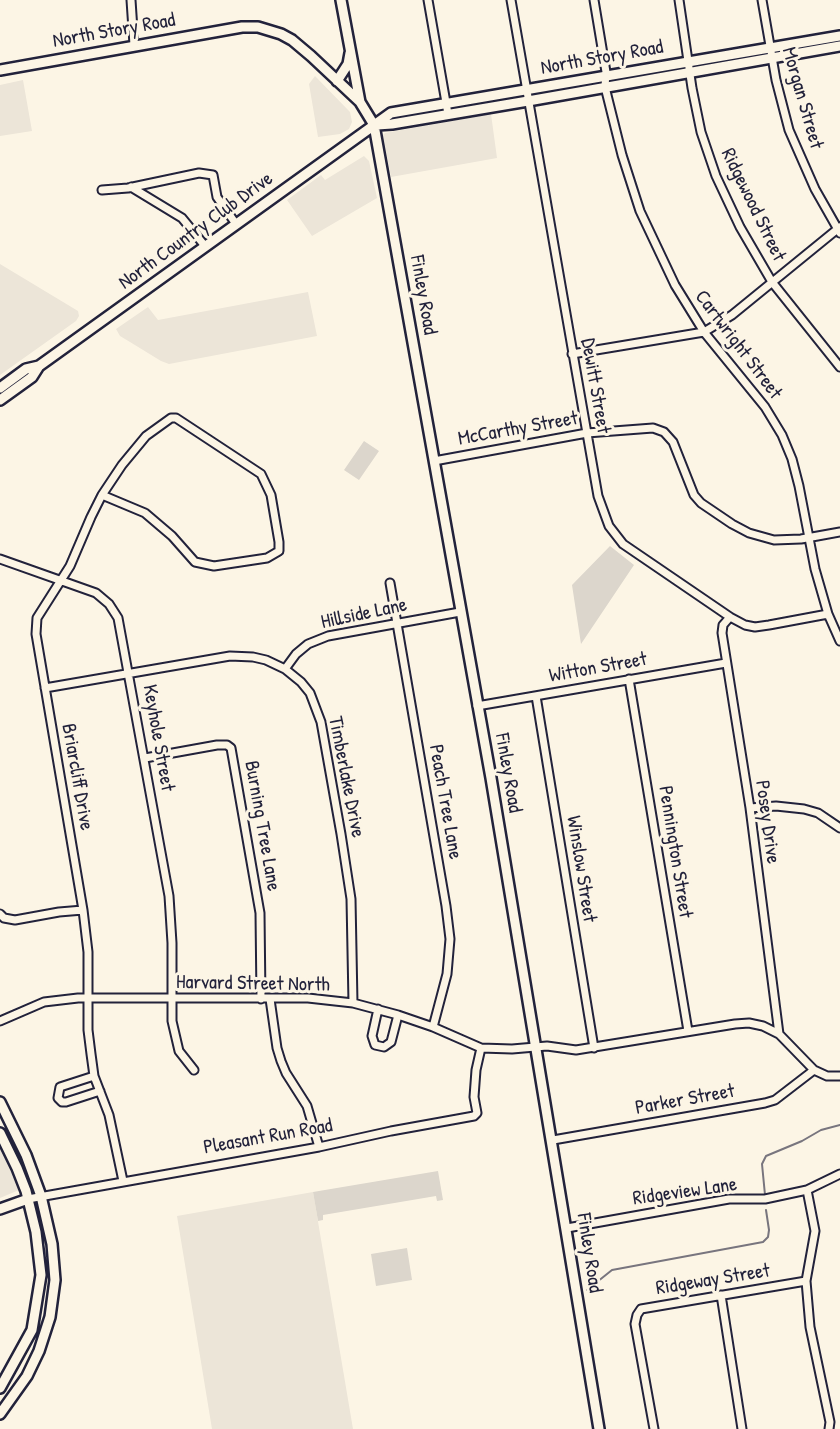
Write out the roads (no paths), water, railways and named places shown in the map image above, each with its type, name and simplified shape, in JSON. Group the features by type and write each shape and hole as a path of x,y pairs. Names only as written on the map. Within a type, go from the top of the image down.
{"street":[{"path":"131,0 134,45"},
{"path":"341,0 360,102"},
{"path":"428,0 448,114"},
{"name":"Dewitt Street","path":"511,0 572,354 598,496 604,517 623,544 745,625 755,627 828,614"},
{"name":"Cartwright Street","path":"594,0 606,75 605,87 622,155 647,227 675,285 704,332 765,407 782,435 792,459 828,614 840,641"},
{"name":"Ridgewood Street","path":"679,0 701,132 716,176 740,227 772,282 840,367"},
{"name":"Morgan Street","path":"762,0 776,80 795,146 815,189 839,230"},
{"name":"North Story Road","path":"0,70 134,45 242,27 258,27 292,40 339,79 360,102 374,125"},
{"name":"North Story Road","path":"374,125 392,124 690,72 840,36"},
{"name":"North Story Road","path":"374,125 391,113 606,75 688,62 840,46"},
{"path":"339,79 348,64 351,48"},
{"path":"339,79 350,70 353,61"},
{"name":"North Country Club Drive","path":"0,400 32,377 39,366 374,125"},
{"name":"Finley Road","path":"374,125 477,706 600,1429"},
{"path":"102,190 199,174 213,176 217,197 236,224"},
{"path":"131,187 182,218 205,246"},
{"path":"572,354 704,332 732,315 839,230"},
{"name":"North Country Club Drive","path":"0,388 26,369 39,366"},
{"name":"Briarcliff Drive","path":"102,495 145,513 172,536 195,562 214,566 267,558 279,551 279,545 271,495 261,474 176,418 171,418 147,436 122,465 102,495 70,566 39,614 36,625 83,910 88,952 88,1030 94,1076 109,1115 123,1181"},
{"name":"McCarthy Street","path":"434,461 587,433 647,427 664,432 673,442 694,495 701,503 749,533 774,540 840,532"},
{"name":"Keyhole Street","path":"0,559 96,593 103,597 114,610 121,627 169,896 172,944 172,1021 179,1051 194,1070"},
{"name":"Peach Tree Lane","path":"390,583 450,939 447,974 433,1027"},
{"name":"Hillside Lane","path":"285,669 296,654 308,644 328,636 460,612"},
{"name":"Posey Drive","path":"730,617 723,625 722,633 750,808 779,1034"},
{"name":"Timberlake Drive","path":"45,688 230,656 254,657 285,669 310,693 321,722 351,899 352,1003"},
{"name":"Witton Street","path":"477,706 726,663"},
{"name":"Pennington Street","path":"629,679 688,1031"},
{"name":"Winslow Street","path":"536,696 594,1048"},
{"name":"Burning Tree Lane","path":"145,758 217,745 227,745 231,748 260,913 261,999"},
{"path":"750,808 776,806 804,809 818,813 840,828"},
{"path":"0,914 4,918 15,920 83,910"},
{"name":"Harvard Street North","path":"0,1021 44,1002 87,998 308,999 352,1003 378,1009 433,1027 481,1048 512,1049 547,1046 576,1050 749,1023 763,1026 779,1034 814,1070"},
{"path":"270,999 281,1061 308,1106 319,1147"},
{"path":"378,1009 372,1036 375,1045 384,1047 391,1042 398,1015"},
{"name":"Pleasant Run Road","path":"0,1209 41,1196 319,1147 474,1116 477,1113 474,1097 476,1070 481,1048"},
{"path":"814,1070 827,1076 840,1076"},
{"name":"Parker Street","path":"552,1140 765,1103 775,1100 814,1070"},
{"path":"94,1076 60,1087 58,1098 66,1102 100,1090"},
{"path":"0,1102 18,1136 41,1196 54,1258 54,1295 46,1334 27,1376 0,1413"},
{"path":"0,1133 17,1168 28,1199 40,1260 39,1293 32,1330 0,1388"},
{"name":"Ridgeview Lane","path":"567,1228 729,1199 765,1199 807,1190 840,1174"},
{"path":"807,1190 815,1231 806,1281 810,1327 830,1422 829,1429"},
{"name":"Ridgeway Street","path":"654,1429 635,1324 641,1310 806,1281"},
{"path":"39,1293 54,1295"},
{"path":"721,1295 742,1429"}],"waterway":[{"path":"765,1195 762,1164 766,1156 802,1141 821,1130 840,1125"},
{"path":"587,1290 612,1270 763,1242 768,1237 769,1230 766,1210"}]}
